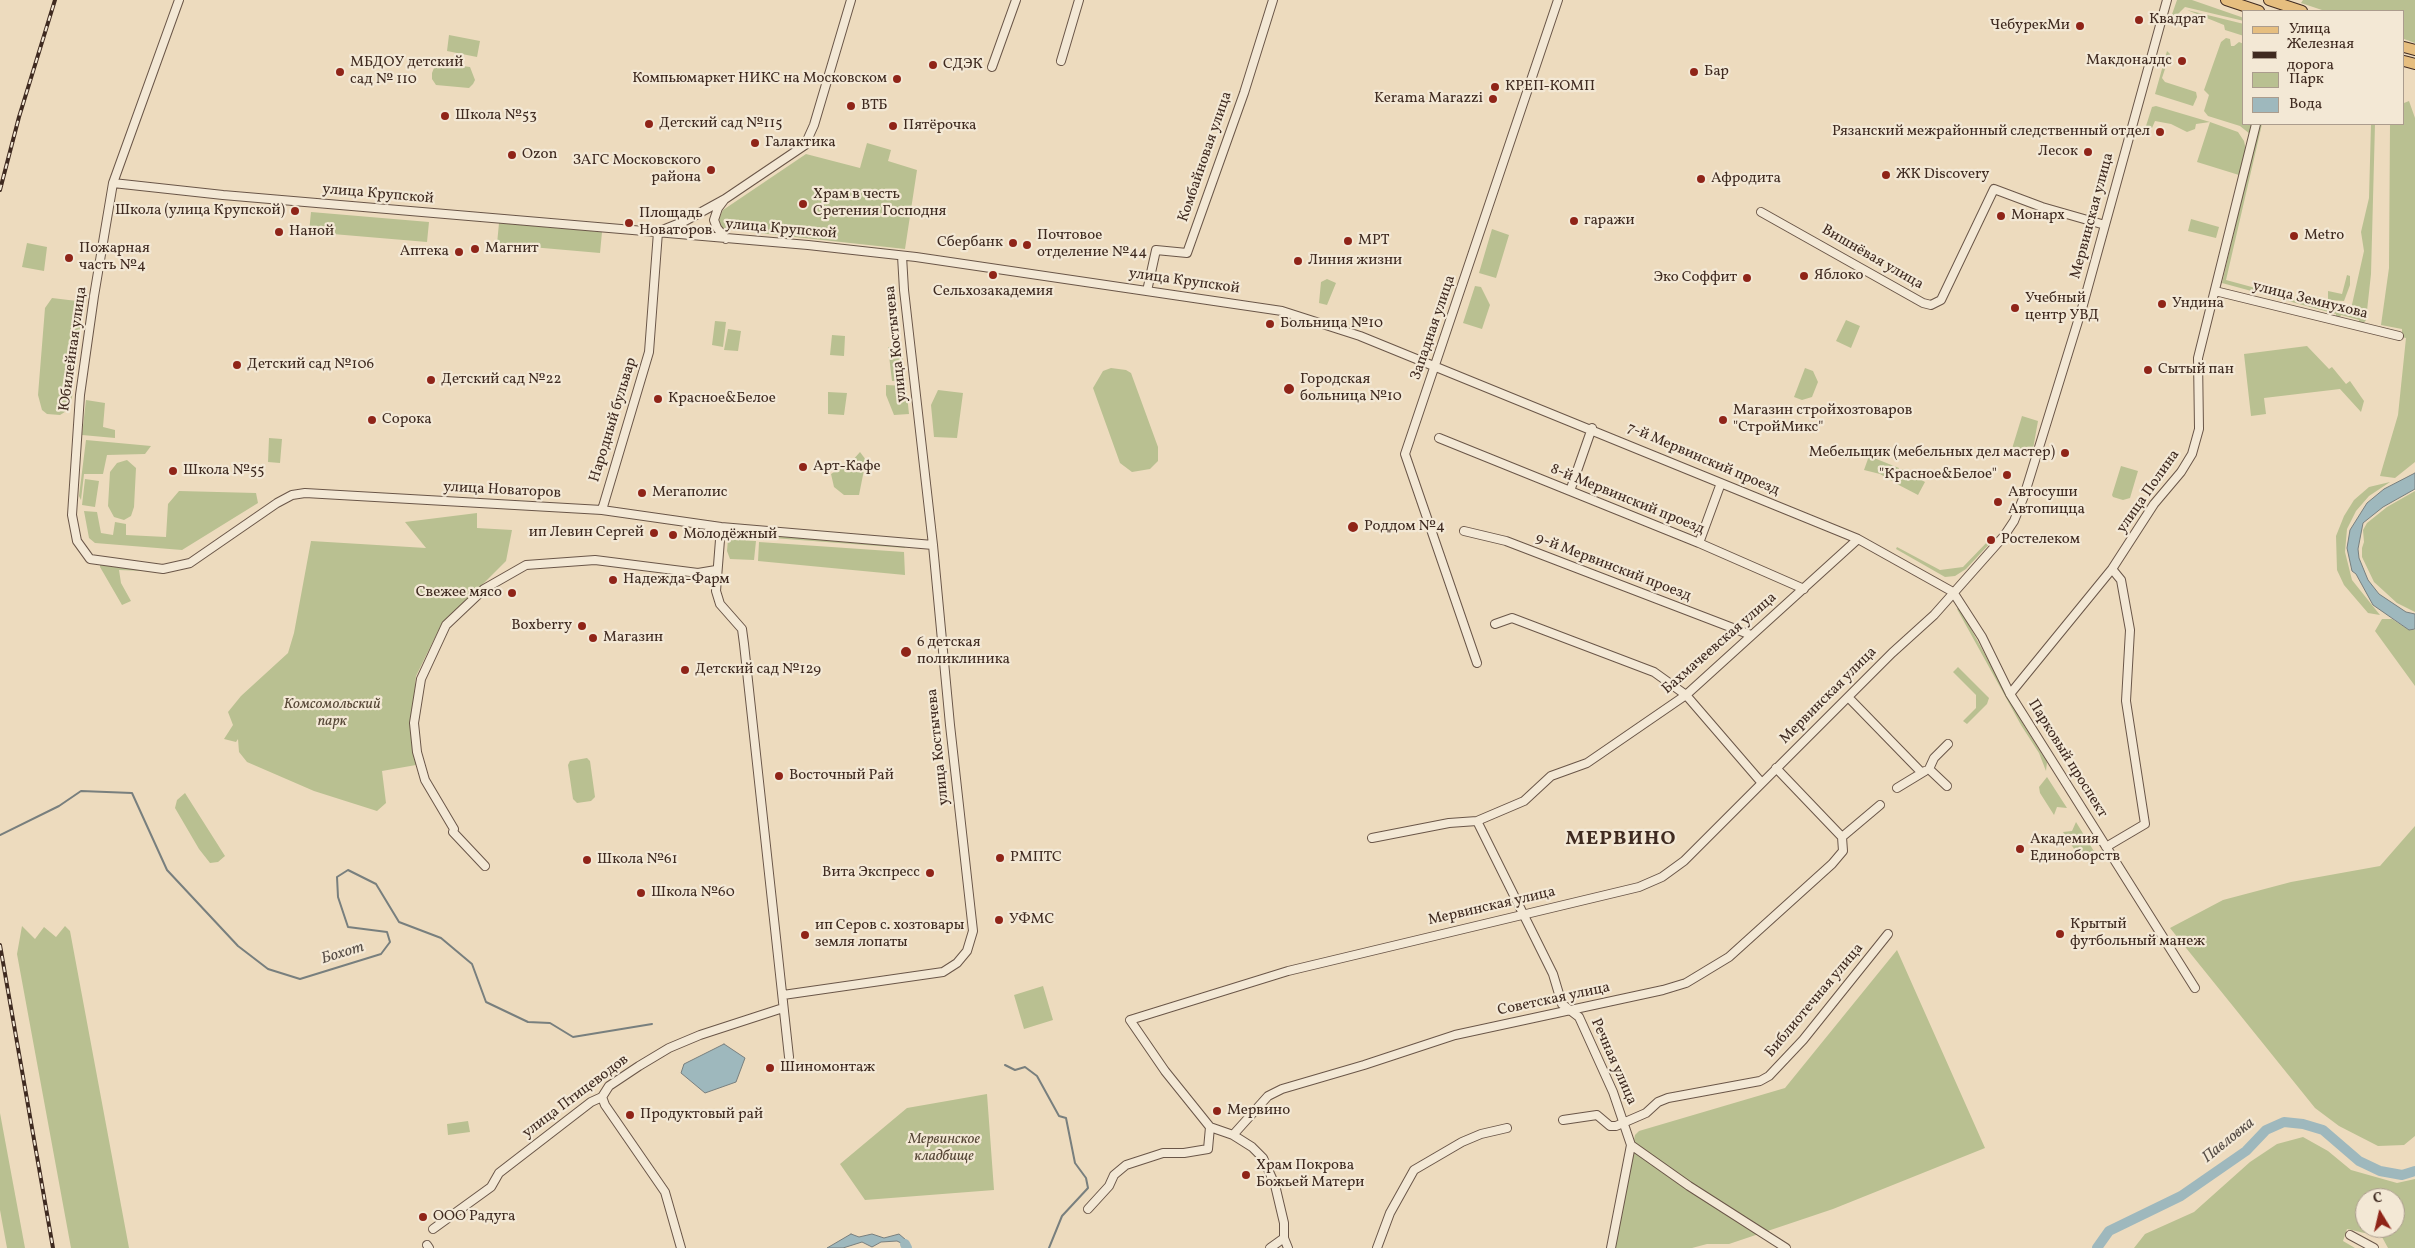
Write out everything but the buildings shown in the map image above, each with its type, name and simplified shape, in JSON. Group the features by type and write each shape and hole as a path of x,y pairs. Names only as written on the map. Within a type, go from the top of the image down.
{"main road":[{"path":"2226,0 2249,9"},
{"path":"2269,0 2299,10"}],"street":[{"name":"Юбилейная улица","path":"90,559 77,541 72,515 72,491 82,385 113,184 179,0"},
{"path":"658,232 685,221 725,199 805,145 814,125 851,0"},
{"path":"992,67 1016,0"},
{"path":"1061,61 1079,0"},
{"name":"Комбайновая улица","path":"1148,291 1156,250 1187,253 1244,93 1273,0"},
{"name":"Западная улица","path":"1477,663 1405,454 1558,0"},
{"name":"Мервинская улица","path":"1210,1127 1165,1071 1130,1020 1288,971 1430,935 1639,887 1662,877 1684,861 1848,697 1934,615 2004,536 2020,509 2083,305 2167,0"},
{"name":"улица Полина","path":"2010,694 2112,569 2154,504 2186,464 2195,446 2199,429 2198,358 2256,125"},
{"name":"улица Крупской","path":"113,184 223,196 658,232 902,256 1295,314 1360,336 1436,366"},
{"name":"Вишнёвая улица","path":"1761,212 1924,303 1931,305 1941,300 1994,189 2042,207 2105,225"},
{"path":"725,199 718,208 714,220 716,228 726,239"},
{"path":"685,221 682,224 682,230 688,235"},
{"name":"Народный бульвар","path":"602,510 649,352 658,232"},
{"name":"улица Костычева","path":"783,995 944,972 957,963 972,943 974,931 950,725 902,256"},
{"name":"улица Земнухова","path":"2215,290 2399,336"},
{"name":"7-й Мервинский проезд","path":"1436,366 1858,538 1953,592"},
{"path":"1570,491 1592,428"},
{"name":"8-й Мервинский проезд","path":"1439,438 1699,543 1804,589"},
{"path":"1699,543 1721,483"},
{"name":"улица Новаторов","path":"90,559 163,569 190,563 278,503 292,496 305,493 602,510 721,527 933,545"},
{"path":"721,527 716,570 716,591 720,604 742,629 789,1057"},
{"name":"9-й Мервинский проезд","path":"1464,531 1506,541 1751,635"},
{"name":"Бахмачеевская улица","path":"1372,838 1449,823 1478,821 1524,801 1550,776 1587,763 1686,695 1858,538"},
{"path":"485,866 453,832 454,829 425,780 417,752 414,723 421,678 446,625 484,589 526,565 595,560 698,572 716,570"},
{"path":"2106,847 2145,824 2126,701 2130,630 2120,580 2112,569"},
{"name":"Парковый проспект","path":"1953,592 1982,637 2010,694 2195,988"},
{"path":"1494,624 1512,618 1654,672 1686,695 1762,782"},
{"path":"1848,697 1926,771 1947,786"},
{"path":"1897,788 1926,771 1934,758 1948,744"},
{"path":"1776,768 1842,837 1880,805"},
{"name":"Речная улица","path":"1478,821 1553,974 1562,1004 1579,1017 1613,1092 1632,1145"},
{"name":"Советская улица","path":"1233,1135 1268,1096 1282,1089 1364,1065 1455,1035 1570,1011 1686,983 1729,957 1832,864 1843,851 1842,837"},
{"name":"Библиотечная улица","path":"1624,1123 1646,1113 1658,1102 1668,1098 1760,1081 1769,1076 1803,1040 1888,934"},
{"name":"улица Птицеводов","path":"433,1229 491,1187 499,1173 591,1102 602,1097 610,1086 668,1048 728,1024 783,1008"},
{"path":"602,1097 605,1105 665,1192 681,1248"},
{"path":"1563,1120 1597,1115 1610,1126 1624,1123"},
{"path":"1088,1209 1108,1186 1114,1174 1126,1165 1162,1153 1184,1153 1208,1149 1210,1127 1233,1135 1252,1147 1270,1170 1281,1205 1284,1238 1288,1248"},
{"path":"1377,1248 1390,1213 1414,1170 1462,1142 1481,1134 1507,1128"},
{"path":"1611,1248 1632,1145 1689,1186 1786,1248"},
{"path":"2350,1235 2374,1248"},
{"path":"1270,1248 1284,1238"}],"green space":[{"path":"2177,0 2192,0 2242,17 2242,21 2185,7 2169,23"},
{"path":"2303,0 2415,0 2415,43 2405,39 2405,10 2322,10 2301,3"},
{"path":"2187,10 2242,24 2242,35 2225,30 2224,25"},
{"path":"449,35 480,41 477,57 447,51"},
{"path":"2226,38 2230,39 2231,46 2239,42 2242,43 2242,125 2253,125 2250,134 2240,126 2208,116 2204,111 2209,95 2204,90 2221,42"},
{"path":"2167,51 2170,54 2162,78 2165,82 2196,92 2197,97 2193,106 2155,94"},
{"path":"440,63 470,67 475,80 473,84 469,88 436,85 432,79 432,73 434,68"},
{"path":"2409,101 2415,118 2415,462 2395,478 2380,476 2398,415 2406,338 2402,337 2402,329 2381,325 2389,268 2390,125 2405,125 2405,103"},
{"path":"2156,106 2210,122 2196,124 2195,129 2187,132 2171,124 2155,121 2152,128 2146,126 2152,107"},
{"path":"2210,122 2238,132 2244,141 2246,150 2239,175 2197,162"},
{"path":"2259,125 2262,125 2226,280 2322,306 2351,309 2364,251 2361,232 2369,198 2371,125 2375,125 2371,274 2366,320 2362,325 2359,325 2359,320 2341,315 2339,319 2336,318 2336,314 2222,283"},
{"path":"867,143 891,150 888,161 917,170 905,249 722,229 719,219 723,210 806,154 860,168"},
{"path":"311,212 429,222 427,242 309,232"},
{"path":"2191,219 2219,227 2216,238 2188,231"},
{"path":"499,223 602,232 600,253 497,244"},
{"path":"1492,229 1509,235 1496,278 1479,273"},
{"path":"27,243 47,247 44,271 22,267"},
{"path":"2347,275 2350,276 2350,285 2344,301 2328,300 2328,291 2342,294"},
{"path":"1327,279 1336,283 1327,305 1319,303 1321,282"},
{"path":"1475,286 1481,287 1490,305 1482,329 1463,323"},
{"path":"52,298 77,301 82,312 72,397 68,410 60,415 47,414 42,410 38,395 45,308"},
{"path":"1846,320 1860,326 1851,348 1836,341"},
{"path":"715,321 726,322 723,347 712,345"},
{"path":"728,329 741,331 738,351 724,350"},
{"path":"832,335 845,336 844,356 830,355"},
{"path":"2307,346 2329,369 2332,367 2346,384 2350,381 2364,401 2361,412 2340,389 2264,398 2266,414 2251,416 2244,354"},
{"path":"888,347 901,347 906,381 892,381"},
{"path":"1111,368 1126,370 1131,373 1158,447 1158,461 1150,469 1132,472 1120,463 1093,388 1103,371"},
{"path":"1805,368 1813,371 1818,382 1812,397 1802,400 1794,397"},
{"path":"886,385 906,386 909,414 894,415 886,395"},
{"path":"938,390 963,393 957,438 934,437 931,405"},
{"path":"828,392 847,393 844,415 828,414"},
{"path":"86,400 105,403 103,427 115,430 115,438 82,435"},
{"path":"2022,416 2038,421 2033,449 2026,457 2012,454 2011,452"},
{"path":"269,438 282,439 280,463 268,462"},
{"path":"86,440 151,446 145,454 107,455 103,474 84,474 81,500 79,496"},
{"path":"860,452 866,460 859,495 844,495 834,487 831,474 852,461"},
{"path":"1869,456 1899,468 1892,481 1880,474 1864,470"},
{"path":"127,460 136,468 134,507 131,516 124,520 114,517 108,506 110,472 117,463"},
{"path":"2121,466 2138,471 2130,498 2123,500 2112,495"},
{"path":"1902,469 1925,482 1918,495 1895,483"},
{"path":"85,479 99,481 95,507 82,505"},
{"path":"2390,482 2369,496 2356,511 2347,529 2345,552 2352,580 2380,615 2368,613 2344,585 2337,570 2336,536 2344,516 2354,500 2369,487"},
{"path":"179,491 256,493 258,503 182,550 95,543 89,538 84,511 97,512 101,533 113,535 115,522 126,524 126,535 166,537 168,504"},
{"path":"2415,491 2415,612 2397,603 2374,582 2362,557 2362,548 2364,542 2363,530 2367,523 2387,507"},
{"name":"Комсомольский парк","path":"477,513 477,528 512,530 506,561 440,627 416,676 411,729 416,765 382,771 386,803 377,811 314,791 247,762 239,752 238,739 236,742 224,739 233,725 228,712 241,696 288,653 294,633 311,541 426,548 405,522"},
{"path":"761,533 906,545 905,548 760,537"},
{"path":"728,539 756,541 754,560 730,559 727,551"},
{"path":"1990,539 1992,541 1966,569 1955,576 1945,577 1896,549 1897,547 1940,570 1963,567"},
{"path":"759,542 904,552 905,575 758,561"},
{"path":"100,562 168,570 168,572 119,570 121,583 131,601 122,605 100,567"},
{"path":"1959,607 2023,724 2047,762 2046,771 2039,753 2021,725 1957,609"},
{"path":"2382,619 2392,619 2409,630 2415,630 2415,686 2375,631"},
{"path":"1958,667 1989,698 1987,704 1967,724 1963,721 1976,708 1976,695 1953,672"},
{"path":"587,758 590,761 595,797 591,801 577,803 573,799 568,765 570,761"},
{"path":"2047,777 2067,808 2057,807 2054,815 2040,793 2039,787"},
{"path":"185,793 225,856 218,862 210,863 199,849 175,808 177,800"},
{"path":"2076,822 2095,853 2090,856 2083,857 2078,855 2063,832 2072,831"},
{"path":"2415,826 2415,1136 2404,1145 2378,1146 2339,1126 2315,1108 2170,928 2223,900 2291,882 2380,866"},
{"path":"22,926 35,939 44,927 56,937 65,926 70,931 129,1248 71,1248 17,954"},
{"path":"1897,950 1985,1148 1833,1209 1729,1244 1707,1244 1692,1248 1612,1248 1635,1135 1639,1131 1785,1088"},
{"path":"1043,986 1053,1020 1024,1029 1014,995"},
{"name":"Мервинское кладбище","path":"987,1094 994,1190 865,1200 840,1164 907,1108"},
{"path":"0,1113 25,1248 7,1248 0,1210"},
{"path":"468,1121 470,1132 448,1135 447,1124"},
{"path":"2303,1137 2328,1151 2351,1170 2397,1183 2415,1179 2415,1248 2388,1248 2383,1238 2405,1238 2405,1188 2355,1188 2355,1231 2347,1229 2343,1241 2355,1248 2134,1248 2145,1234 2194,1212 2250,1162 2277,1144"}],"water":[{"path":"2415,473 2415,489 2383,507 2363,523 2358,549 2359,558 2368,580 2379,594 2406,612 2415,614 2415,629 2409,630 2373,605 2356,574 2352,571 2347,548 2350,530 2367,503 2384,489"},
{"path":"724,1044 745,1058 736,1082 705,1093 681,1073 684,1064"},
{"path":"851,1234 859,1237 872,1234 884,1238 899,1234 906,1240 905,1245 897,1241 881,1242 872,1247 862,1242 843,1248 827,1248"}],"waterway":[{"name":"Бохот","path":"0,835 59,806 81,791 132,793 167,870 238,946 268,969 300,979 381,954 390,942 387,932 348,927 338,897 337,877 348,870 376,884 399,922 441,938 472,964 486,1002 528,1022 550,1023 573,1037 652,1024"},
{"path":"1005,1065 1015,1070 1025,1067 1037,1076 1059,1116 1066,1118 1075,1163 1086,1178 1088,1188 1062,1216 1049,1248"},
{"name":"Павловка","path":"2097,1248 2109,1231 2181,1196 2246,1151 2266,1130 2284,1122 2303,1124 2323,1130 2359,1161 2380,1171 2402,1175 2415,1171"},
{"path":"905,1244 907,1248"}],"railway":[{"path":"0,190 19,117 55,0"},
{"path":"0,945 53,1248"}],"place":[{"name":"Квадрат","path":"2139,20"},
{"name":"ЧебурекМи","path":"2080,26"},
{"name":"Макдоналдс","path":"2182,61"},
{"name":"СДЭК","path":"933,65"},
{"name":"МБДОУ детский сад № 110","path":"340,72"},
{"name":"Бар","path":"1694,72"},
{"name":"Компьюмаркет НИКС на Московском","path":"897,79"},
{"name":"КРЕП-КОМП","path":"1495,87"},
{"name":"Kerama Marazzi","path":"1493,99"},
{"name":"ВТБ","path":"851,106"},
{"name":"Школа №53","path":"445,116"},
{"name":"Детский сад №115","path":"649,124"},
{"name":"Пятёрочка","path":"893,126"},
{"name":"Рязанский межрайонный следственный отдел","path":"2160,132"},
{"name":"Галактика","path":"755,143"},
{"name":"Лесок","path":"2088,152"},
{"name":"Ozon","path":"512,155"},
{"name":"ЗАГС Московского района","path":"711,170"},
{"name":"ЖК Discovery","path":"1886,175"},
{"name":"Афродита","path":"1701,179"},
{"name":"Храм в честь Сретения Господня","path":"803,204"},
{"name":"Школа (улица Крупской)","path":"295,211"},
{"name":"Монарх","path":"2001,216"},
{"name":"гаражи","path":"1574,221"},
{"name":"Площадь Новаторов","path":"629,223"},
{"name":"Наной","path":"279,232"},
{"name":"Metro","path":"2294,236"},
{"name":"МРТ","path":"1348,241"},
{"name":"Сбербанк","path":"1013,243"},
{"name":"Почтовое отделение №44","path":"1027,245"},
{"name":"Магнит","path":"475,249"},
{"name":"Аптека","path":"459,252"},
{"name":"Пожарная часть №4","path":"69,258"},
{"name":"Линия жизни","path":"1298,261"},
{"name":"Сельхозакадемия","path":"993,275"},
{"name":"Яблоко","path":"1804,276"},
{"name":"Эко Соффит","path":"1747,278"},
{"name":"Ундина","path":"2162,304"},
{"name":"Учебный центр УВД","path":"2015,308"},
{"name":"Больница №10","path":"1270,324"},
{"name":"Детский сад №106","path":"237,365"},
{"name":"Сытый пан","path":"2148,370"},
{"name":"Детский сад №22","path":"431,380"},
{"name":"Городская больница №10","path":"1289,389"},
{"name":"Красное&Белое","path":"658,399"},
{"name":"Сорока","path":"372,420"},
{"name":"Магазин стройхозтоваров \"СтройМикс\"","path":"1723,420"},
{"name":"Мебельщик (мебельных дел мастер)","path":"2065,453"},
{"name":"Арт-Кафе","path":"803,467"},
{"name":"Школа №55","path":"173,471"},
{"name":"\"Красное&Белое\"","path":"2007,475"},
{"name":"Мегаполис","path":"642,493"},
{"name":"Автосуши Автопицца","path":"1998,502"},
{"name":"Роддом №4","path":"1353,527"},
{"name":"ип Левин Сергей","path":"654,533"},
{"name":"Молодёжный","path":"673,535"},
{"name":"Ростелеком","path":"1991,540"},
{"name":"Надежда-Фарм","path":"613,580"},
{"name":"Свежее мясо","path":"512,593"},
{"name":"Boxberry","path":"582,626"},
{"name":"Магазин","path":"593,638"},
{"name":"6 детская поликлиника","path":"906,652"},
{"name":"Детский сад №129","path":"685,670"},
{"name":"Восточный Рай","path":"779,776"},
{"name":"Академия Единоборств","path":"2020,849"},
{"name":"РМПТС","path":"1000,858"},
{"name":"Школа №61","path":"587,860"},
{"name":"Вита Экспресс","path":"930,873"},
{"name":"Школа №60","path":"641,893"},
{"name":"УФМС","path":"999,920"},
{"name":"Крытый футбольный манеж","path":"2060,934"},
{"name":"ип Серов с. хозтовары земля лопаты","path":"805,935"},
{"name":"Шиномонтаж","path":"770,1068"},
{"name":"Мервино","path":"1217,1111"},
{"name":"Продуктовый рай","path":"630,1115"},
{"name":"Храм Покрова Божьей Матери","path":"1246,1175"},
{"name":"ООО Радуга","path":"423,1217"}],"district":[{"name":"МЕРВИНО","path":"1621,840"}]}
